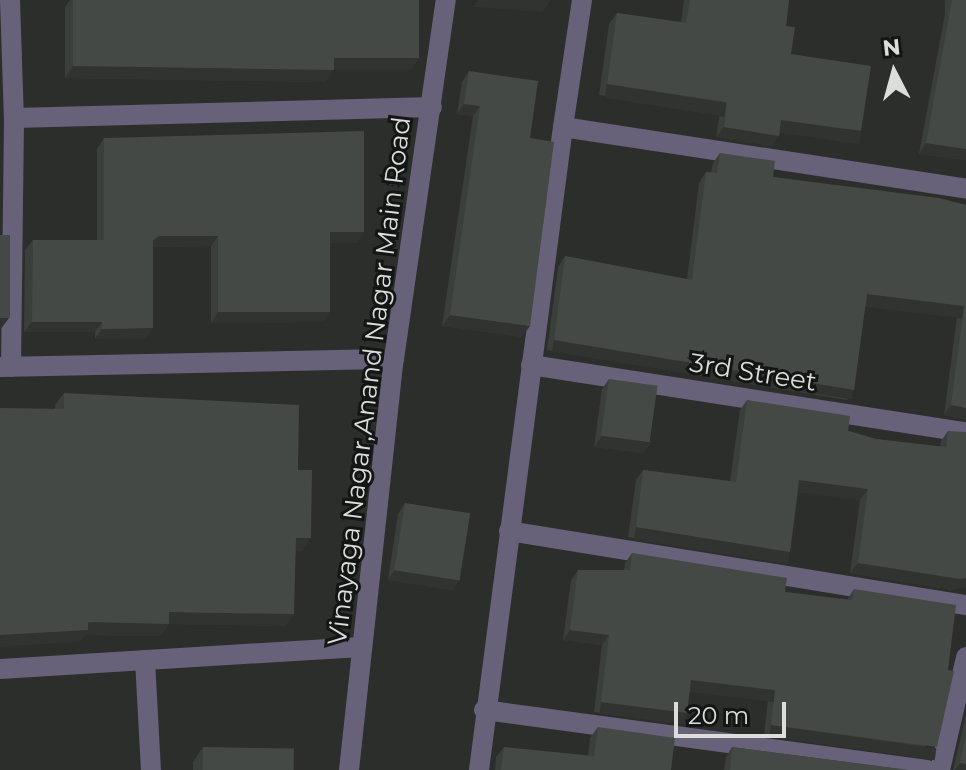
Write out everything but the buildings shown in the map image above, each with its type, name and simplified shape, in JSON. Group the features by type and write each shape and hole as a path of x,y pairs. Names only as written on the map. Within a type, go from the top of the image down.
{"street":[{"path":"10,0 14,118 5,367 394,359"},
{"name":"Vinayaga Nagar,Anand Nagar Main Road","path":"349,770 394,359 446,0"},
{"path":"479,770 484,710 582,0"},
{"path":"14,118 432,107"},
{"path":"563,127 966,189"},
{"name":"3rd Street","path":"531,365 966,432"},
{"path":"509,531 966,605"},
{"path":"0,669 361,647"},
{"path":"940,770 966,657"},
{"path":"145,660 151,770"},
{"path":"484,710 927,770"}]}
